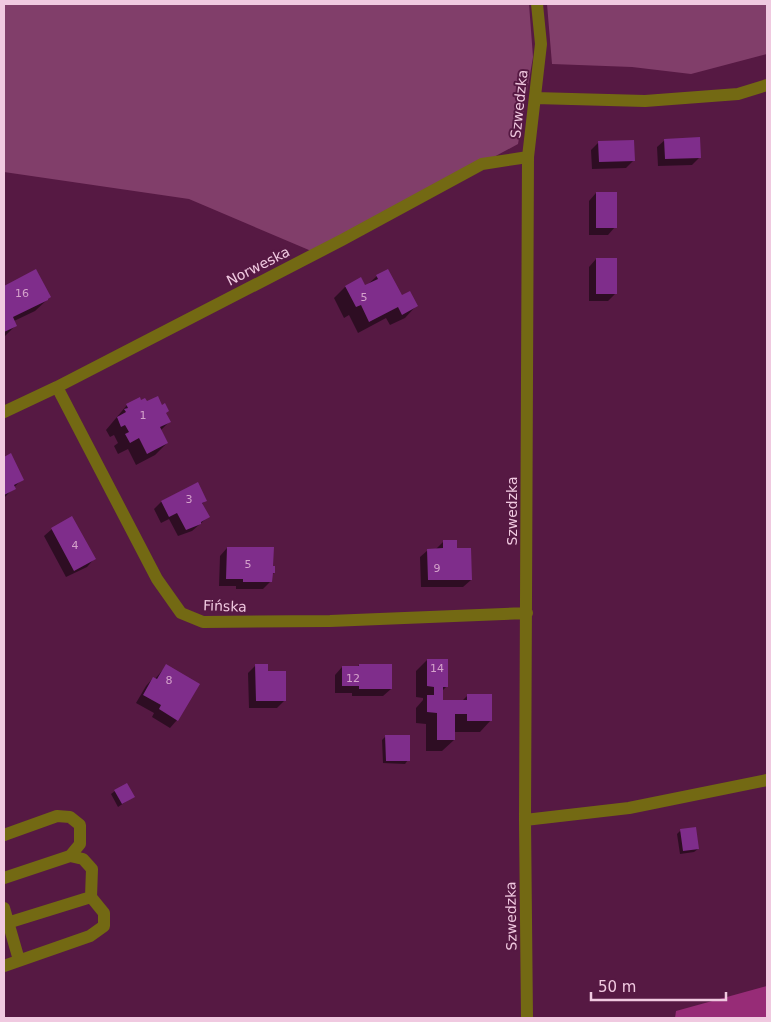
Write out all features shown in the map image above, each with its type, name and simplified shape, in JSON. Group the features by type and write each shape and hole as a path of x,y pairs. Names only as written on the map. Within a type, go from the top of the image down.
{"street":[{"name":"Szwedzka","path":"527,1018 525,820 528,157 541,44 537,4"},
{"path":"535,98 645,100 738,94 767,85"},
{"name":"Norweska","path":"4,412 57,387 342,240 482,164 528,157"},
{"name":"Fińska","path":"57,387 158,579 181,613 203,622 527,614"},
{"path":"525,820 629,808 767,780"},
{"path":"4,835 57,816 70,817 80,825 80,844 70,856"},
{"path":"4,878 70,856 83,859 92,869 91,897 104,913 104,926 90,936 4,966"},
{"path":"6,923 91,897"},
{"path":"4,908 6,923 20,960"}],"shaded area":[{"path":"4,4 529,4 533,57 518,144 316,253 189,199 4,172"},
{"path":"547,4 767,4 767,54 691,74 632,67 552,64"},
{"path":"767,986 767,1018 675,1018 676,1011"}],"building":[{"path":"700,137 701,158 665,159 664,139"},
{"path":"634,140 635,161 599,162 598,141"},
{"path":"596,192 617,192 617,228 596,228"},
{"path":"596,258 617,258 617,294 596,294"},
{"path":"36,269 51,297 13,317 17,326 4,332 4,286"},
{"path":"388,269 402,295 410,291 418,306 402,315 398,307 369,322 361,305 356,307 345,286 361,277 365,285 378,279 376,275"},
{"path":"158,396 162,405 165,403 169,411 166,413 171,422 160,427 168,443 147,454 139,438 130,443 125,434 129,432 125,425 121,427 117,417 126,412 124,409 128,408 126,404 140,397 141,400 145,398 147,401"},
{"path":"11,453 24,480 14,485 16,489 4,495 4,457"},
{"path":"198,482 207,501 202,503 210,517 201,522 201,524 186,530 177,513 169,517 161,501"},
{"path":"72,516 96,559 74,571 51,528"},
{"path":"443,540 457,540 457,548 471,548 472,580 428,580 427,549 443,548"},
{"path":"227,547 274,547 273,566 275,566 275,573 273,573 272,582 243,582 243,579 226,579"},
{"path":"427,659 448,659 448,687 443,687 443,700 467,700 467,694 492,694 492,721 467,721 467,714 455,714 455,740 437,740 437,713 427,712 427,695 434,695 434,687 427,686"},
{"path":"166,664 200,684 178,721 159,709 161,705 143,695 153,677 157,679"},
{"path":"255,664 268,664 268,671 286,671 286,701 256,701"},
{"path":"359,664 392,664 392,689 359,689 359,686 342,686 342,666 359,666"},
{"path":"385,735 410,735 410,761 386,761"},
{"path":"127,783 135,797 122,804 114,790"},
{"path":"696,827 699,849 683,851 680,829"}]}
